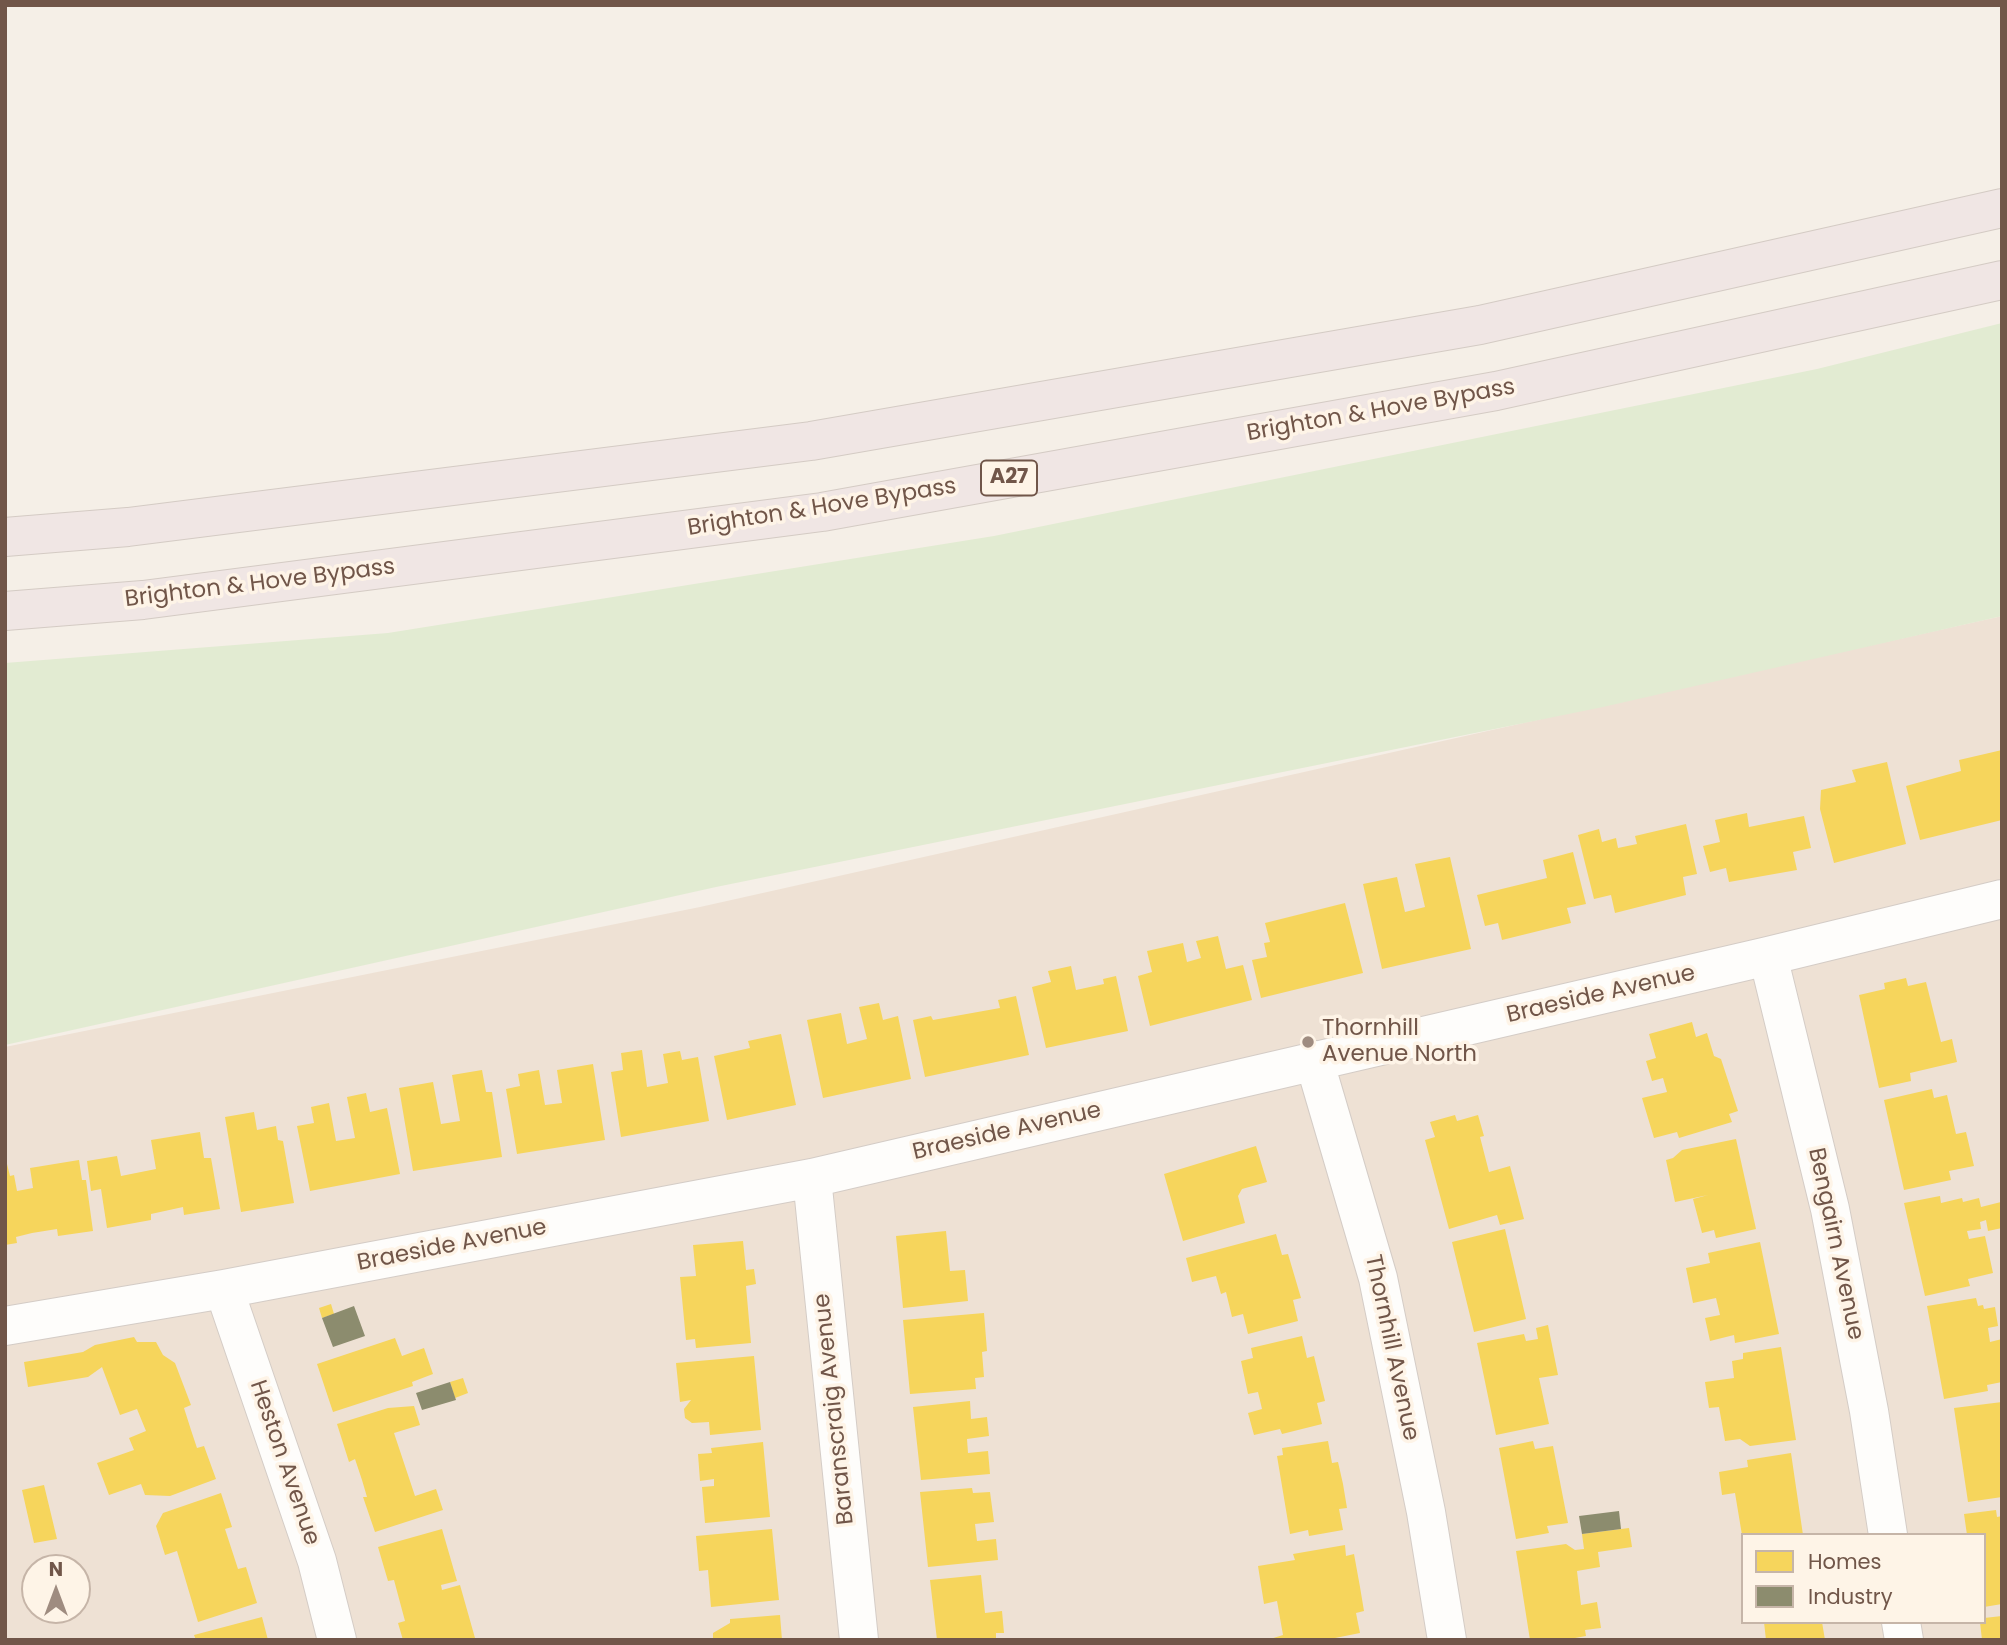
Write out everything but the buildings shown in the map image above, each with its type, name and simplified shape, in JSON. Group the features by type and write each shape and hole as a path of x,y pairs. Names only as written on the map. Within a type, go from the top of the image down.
{"highway":[{"path":"5,537 142,525 811,441 1480,325 2002,208"},
{"name":"Brighton & Hove Bypass","path":"5,611 143,600 822,512 1496,391 2002,280"}],"street":[{"name":"Braeside Avenue","path":"5,1326 224,1289 812,1178 2002,899"},
{"name":"Bengairn Avenue","path":"1768,956 1830,1209 1869,1411 1888,1533"},
{"name":"Thornhill Avenue","path":"1314,1060 1378,1278 1426,1512 1447,1640"},
{"name":"Baranscraig Avenue","path":"812,1178 859,1640"},
{"name":"Heston Avenue","path":"224,1289 317,1561 337,1640"}],"shaded area":[{"path":"2002,616 2002,1640 5,1640 5,1047 700,907"}],"green space":[{"path":"2002,323 2002,616 1603,707 716,887 5,1045 5,663 388,633 994,536 1817,369"}],"place":[{"name":"Thornhill Avenue North","path":"1308,1042"}]}
